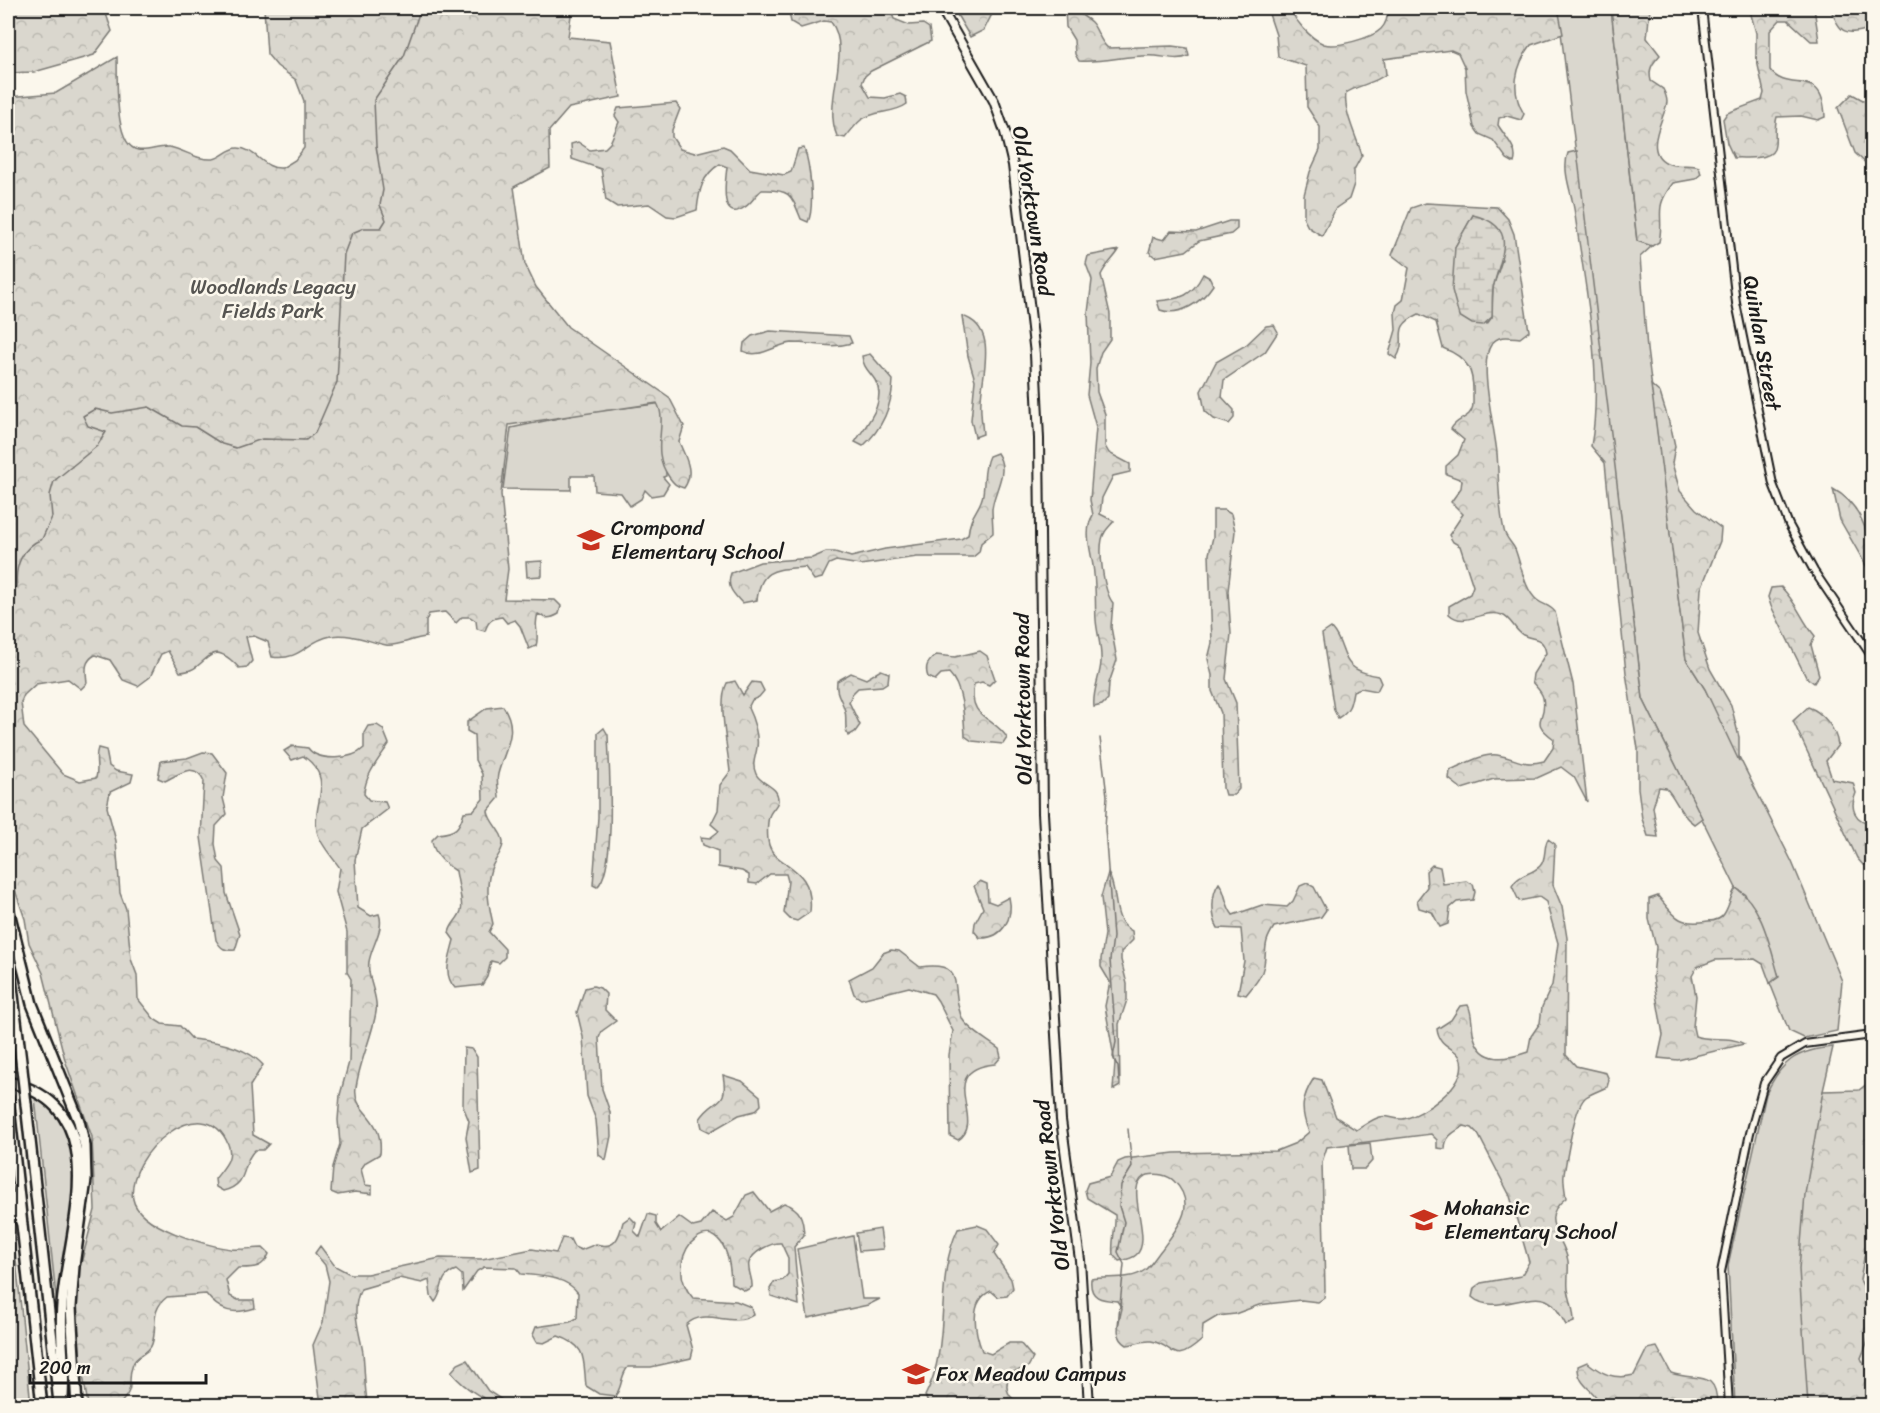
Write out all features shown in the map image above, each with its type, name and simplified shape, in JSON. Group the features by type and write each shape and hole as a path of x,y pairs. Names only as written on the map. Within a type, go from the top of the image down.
{"highway":[{"path":"8,908 35,1011 79,1121 85,1146 86,1180 71,1296 72,1350 77,1406"},
{"path":"8,954 61,1406"},
{"path":"8,1082 32,1090 55,1108 72,1132 78,1154 79,1179 61,1308 61,1353 65,1390 61,1406"},
{"path":"8,1098 42,1406"},
{"path":"8,1192 23,1226"}],"main road":[{"name":"Old Yorktown Road","path":"941,8 981,74 1005,132 1014,175 1035,354 1039,439 1043,813 1061,1120 1080,1260 1089,1406"}],"street":[{"name":"Quinlan Street","path":"1702,8 1736,303 1773,484 1789,525 1814,571 1872,657"},
{"path":"1729,1406 1721,1272 1750,1133 1764,1083 1781,1058 1805,1044 1872,1035"}],"green space":[{"path":"8,8 104,8 112,31 94,55 34,72 8,73"},
{"name":"Woodlands Legacy Fields Park","path":"264,8 572,8 568,37 610,41 621,97 569,108 549,131 550,168 514,187 525,264 536,287 568,327 669,397 684,426 679,442 688,465 689,477 684,488 672,481 663,467 660,457 661,419 657,403 509,425 501,494 508,569 504,599 555,600 561,606 559,614 553,617 546,618 538,614 536,646 529,649 520,626 515,620 507,623 502,617 496,618 489,622 485,631 477,629 476,621 470,617 462,617 456,623 445,612 429,614 426,621 426,637 395,645 339,635 315,642 290,656 272,657 268,642 254,636 246,637 252,661 247,667 239,668 228,658 214,654 197,667 180,672 168,651 161,654 150,677 138,686 123,680 110,660 95,655 87,664 87,683 81,689 68,679 36,684 24,695 21,702 24,727 63,774 80,781 96,778 98,748 106,750 109,766 116,771 133,774 131,782 110,792 107,807 116,841 120,893 126,909 131,959 137,975 138,999 154,1019 162,1024 180,1026 192,1039 211,1041 240,1049 263,1065 250,1086 253,1135 269,1144 263,1150 255,1150 250,1155 238,1183 223,1191 216,1187 215,1179 227,1163 230,1154 228,1144 217,1128 202,1122 185,1124 168,1133 153,1147 141,1164 134,1182 133,1199 138,1209 147,1218 175,1233 206,1244 231,1249 263,1248 269,1254 264,1263 253,1268 238,1268 226,1280 230,1296 238,1300 254,1300 255,1308 240,1311 228,1310 216,1305 206,1294 167,1297 161,1302 156,1313 154,1337 150,1347 133,1364 130,1389 125,1398 119,1405 88,1405 81,1363 76,1300 78,1275 95,1210 92,1137 65,1060 43,973 29,943 25,919 8,870 8,97 56,93 117,57 118,110 124,136 130,145 138,150 169,147 207,159 216,158 238,148 250,151 270,166 282,168 295,160 304,148 304,101 296,80 277,66 267,54"},
{"path":"788,8 890,8 894,19 909,25 923,24 929,28 931,41 871,71 862,83 870,97 885,98 900,94 906,97 907,104 866,117 845,138 837,136 833,122 833,108 839,62 837,34 831,22 824,21 801,28 791,22"},
{"path":"953,8 990,8 994,10 984,30 970,37"},
{"path":"1065,8 1076,8 1089,20 1108,48 1172,46 1187,48 1189,56 1177,58 1146,56 1079,61 1075,54 1074,40 1066,27"},
{"path":"1267,8 1289,8 1308,33 1318,41 1330,45 1370,36 1381,29 1386,22 1388,8 1558,8 1563,34 1531,45 1521,61 1516,79 1517,96 1524,114 1521,120 1507,116 1499,118 1498,125 1515,153 1514,163 1507,159 1493,140 1479,134 1474,127 1466,91 1465,68 1458,53 1451,50 1384,59 1386,74 1346,93 1348,116 1362,155 1354,170 1354,184 1349,199 1336,208 1322,236 1308,227 1304,219 1304,195 1310,172 1320,150 1320,127 1307,107 1306,66 1278,57 1276,35"},
{"path":"1558,8 1611,8 1637,241 1652,246 1640,257 1647,349 1686,659 1705,689 1792,862 1842,981 1837,1031 1804,1038 1789,1031 1770,983 1779,976 1745,894 1736,888 1643,699"},
{"path":"1611,8 1650,8 1647,38 1660,55 1651,67 1650,77 1651,81 1663,89 1667,102 1657,134 1656,151 1667,163 1699,167 1701,174 1695,179 1673,183 1661,206 1659,242 1652,246 1637,241"},
{"path":"1753,8 1814,8 1819,41 1811,41 1788,20 1780,20 1770,31 1770,70 1786,81 1804,83 1818,91 1823,101 1825,117 1818,120 1801,116 1777,117 1775,145 1770,154 1759,158 1734,158 1727,143 1723,119 1727,113 1762,100 1764,93 1756,56 1756,33 1750,11"},
{"path":"1830,8 1872,8 1872,29 1845,31 1838,24"},
{"path":"1852,94 1872,105 1872,169 1855,153 1838,108"},
{"path":"676,103 680,109 672,130 672,137 680,149 695,153 723,146 730,149 750,169 784,175 791,172 798,149 804,148 811,185 808,222 801,219 792,199 784,192 778,191 762,190 745,207 736,211 731,210 727,205 725,189 727,167 720,164 709,173 702,184 697,210 676,217 667,216 649,204 617,207 606,200 601,169 572,159 571,144 578,142 590,150 605,148 610,143 619,122 615,116 618,108"},
{"path":"1577,151 1643,699 1702,818 1694,824 1685,816 1666,788 1659,787 1653,807 1658,837 1648,836 1642,819 1638,788 1638,749 1626,673 1605,463 1591,446 1595,391 1592,331 1566,168 1568,153"},
{"path":"1426,203 1497,207 1508,219 1514,234 1529,331 1520,338 1497,339 1487,354 1486,366 1488,397 1497,453 1501,511 1505,533 1515,549 1529,590 1537,600 1555,612 1573,684 1587,802 1574,777 1561,767 1537,778 1494,779 1462,789 1449,779 1450,770 1491,755 1530,763 1544,761 1553,748 1554,739 1540,723 1544,706 1543,698 1532,682 1533,674 1546,653 1541,641 1520,633 1502,615 1488,614 1461,620 1449,614 1449,606 1470,594 1473,586 1460,546 1453,542 1449,535 1463,514 1451,502 1461,488 1462,480 1446,474 1446,466 1458,455 1464,440 1451,429 1472,410 1473,387 1468,366 1458,356 1443,348 1436,322 1419,314 1404,324 1400,351 1396,359 1389,354 1396,330 1395,313 1397,305 1403,300 1409,268 1392,255 1411,208","holes":["1473,215 1502,260 1493,287 1492,317 1487,324 1455,247"]},
{"path":"1473,215 1496,226 1503,241 1501,261 1493,288 1492,317 1483,325 1472,324 1459,316 1452,290 1455,247"},
{"path":"1229,221 1237,221 1237,229 1231,234 1199,241 1186,251 1155,257 1149,252 1153,237 1164,240 1171,231 1196,232"},
{"path":"1119,250 1101,275 1110,314 1110,339 1101,352 1096,368 1097,392 1105,414 1105,446 1109,453 1130,464 1130,472 1113,476 1102,498 1100,514 1114,521 1102,538 1101,557 1107,589 1113,603 1111,627 1117,660 1109,683 1108,699 1102,705 1094,707 1101,656 1096,620 1095,580 1088,537 1093,515 1090,500 1096,427 1087,395 1090,363 1088,313 1092,280 1086,264 1088,256"},
{"path":"1203,274 1210,278 1213,285 1203,297 1183,310 1168,312 1160,310 1157,301 1185,295 1195,287"},
{"path":"962,316 981,330 985,340 981,404 983,434 975,437 971,420 975,380 968,356"},
{"path":"1274,325 1278,332 1265,352 1224,380 1222,397 1234,410 1234,418 1229,424 1214,419 1205,411 1201,391 1216,362 1246,345 1266,326"},
{"path":"770,331 849,336 852,343 829,346 792,343 755,354 743,351 744,343 752,336"},
{"path":"870,354 893,380 891,399 885,416 876,432 863,446 855,442 870,420 879,396 875,380 862,356"},
{"path":"1651,385 1660,393 1672,432 1675,446 1672,463 1680,491 1696,509 1721,528 1720,541 1701,589 1698,633 1710,669 1731,705 1739,737 1739,761 1705,689 1686,659"},
{"path":"664,403 666,476 663,477 669,484 663,494 651,496 645,490 641,499 630,506 621,493 595,491 594,476 571,476 571,490 503,489 511,428 583,413"},
{"path":"997,453 1001,460 1002,474 993,502 993,533 981,543 979,552 973,557 917,557 860,565 836,561 829,564 822,578 814,580 805,567 772,572 762,581 757,600 742,603 731,590 729,582 731,573 760,562 812,558 826,552 851,557 885,549 961,539 968,535 971,521 982,499 989,456"},
{"path":"1833,489 1852,505 1864,526 1871,551 1872,576 1840,520"},
{"path":"1213,510 1224,510 1231,514 1235,531 1228,591 1231,634 1226,679 1236,703 1239,789 1234,795 1225,795 1223,788 1221,713 1212,691 1212,675 1208,659 1212,643 1209,554 1213,537"},
{"path":"542,561 542,576 527,577 526,562"},
{"path":"1781,587 1815,636 1811,645 1819,675 1814,683 1806,677 1771,606 1768,597 1771,588"},
{"path":"1331,628 1349,663 1364,673 1378,676 1381,683 1377,691 1361,688 1353,691 1351,703 1338,718 1334,710 1322,634"},
{"path":"980,651 987,656 995,679 989,685 982,682 974,684 975,705 984,717 1002,731 1007,738 1003,744 972,741 965,736 962,703 954,679 949,673 941,674 935,680 928,677 926,670 927,664 936,655 955,657"},
{"path":"881,670 889,673 888,682 882,686 858,688 852,694 849,702 860,725 848,736 845,711 838,693 837,681 851,673 866,679"},
{"path":"735,681 743,695 752,682 760,683 764,691 752,700 748,708 757,738 754,767 758,778 773,788 778,796 778,801 768,820 769,845 773,852 794,869 807,885 810,912 797,921 790,919 784,913 788,881 786,874 770,874 757,884 749,883 749,875 742,871 718,867 718,851 703,845 701,837 710,838 719,831 711,824 718,810 720,785 730,772 724,726 724,691 727,683"},
{"path":"503,706 510,724 509,740 497,777 499,798 488,811 501,835 503,844 491,869 488,890 493,924 489,932 505,949 505,957 499,963 491,961 487,977 482,985 455,988 448,971 454,940 449,933 461,911 461,898 456,871 437,854 432,840 438,834 456,829 464,812 473,811 483,799 482,774 475,760 474,735 467,731 467,722 487,708"},
{"path":"1808,707 1824,717 1832,727 1837,739 1838,745 1826,761 1832,779 1853,783 1856,793 1853,804 1855,813 1861,820 1872,823 1872,842 1869,844 1872,863 1863,865 1857,858 1793,721"},
{"path":"377,725 383,729 389,744 370,774 364,794 369,800 385,802 388,809 362,829 355,860 358,908 371,916 379,914 380,920 369,968 376,999 376,1012 358,1078 356,1096 377,1131 380,1154 366,1162 361,1169 365,1185 372,1186 372,1194 355,1192 338,1195 331,1192 333,1167 340,1144 338,1120 340,1095 349,1062 351,979 347,972 347,932 336,892 340,868 318,836 316,821 321,783 319,774 303,756 292,760 284,751 292,746 308,748 319,756 335,758 352,755 364,748 364,733 368,726"},
{"path":"604,728 608,735 610,839 603,877 597,887 593,885 598,817 598,733"},
{"path":"203,752 212,753 227,773 223,798 227,814 216,826 215,844 218,861 224,868 226,893 240,934 235,950 224,949 216,940 201,837 204,781 200,775 191,770 165,781 158,778 161,761 187,758"},
{"path":"1548,839 1555,844 1553,885 1562,907 1567,938 1566,1055 1576,1066 1606,1073 1609,1080 1607,1087 1586,1097 1578,1111 1564,1174 1566,1198 1554,1214 1555,1228 1568,1261 1568,1289 1574,1322 1566,1325 1555,1307 1546,1300 1536,1298 1492,1304 1481,1303 1472,1297 1474,1288 1481,1283 1521,1276 1529,1262 1510,1196 1478,1134 1472,1128 1464,1126 1448,1138 1445,1149 1437,1148 1437,1140 1431,1134 1327,1147 1322,1162 1325,1290 1324,1298 1318,1302 1301,1300 1259,1305 1235,1314 1218,1316 1203,1325 1202,1340 1184,1353 1179,1354 1151,1341 1127,1345 1118,1333 1122,1308 1117,1301 1102,1299 1094,1294 1091,1279 1133,1276 1145,1270 1179,1224 1185,1207 1184,1199 1181,1190 1169,1177 1151,1174 1140,1180 1137,1199 1142,1237 1141,1247 1136,1255 1119,1261 1113,1255 1115,1215 1087,1198 1085,1190 1088,1183 1110,1177 1118,1162 1125,1159 1174,1153 1276,1151 1296,1143 1309,1132 1304,1118 1303,1105 1306,1092 1314,1078 1322,1080 1336,1117 1356,1130 1380,1117 1403,1119 1422,1112 1451,1089 1461,1070 1459,1055 1444,1044 1438,1036 1437,1029 1451,1020 1460,1006 1468,1005 1474,1037 1483,1052 1496,1058 1504,1058 1528,1052 1531,1036 1540,1023 1542,1007 1552,985 1558,943 1546,902 1539,897 1519,901 1512,886 1518,879 1540,866 1544,860"},
{"path":"1432,865 1440,867 1443,884 1466,881 1473,884 1475,892 1473,900 1457,902 1450,908 1448,924 1440,927 1432,912 1419,908 1417,900 1427,887 1426,871"},
{"path":"1108,873 1118,913 1125,927 1132,931 1133,940 1121,952 1127,984 1127,1000 1119,1024 1120,1086 1113,1090 1115,1063 1105,1006 1110,982 1101,967 1105,934 1101,897"},
{"path":"980,881 987,884 988,901 996,904 1009,897 1010,912 1001,931 995,935 980,938 974,931 975,923 983,908 974,886"},
{"path":"1219,883 1233,915 1262,905 1287,907 1293,901 1300,886 1307,883 1314,887 1326,910 1321,917 1274,927 1267,942 1261,973 1246,995 1238,993 1244,961 1241,929 1218,928 1214,917 1213,899"},
{"path":"1736,888 1753,905 1759,916 1769,940 1779,977 1770,983 1763,964 1755,959 1715,960 1697,967 1692,976 1696,996 1693,1027 1695,1036 1732,1040 1744,1044 1678,1060 1658,1058 1663,1035 1653,977 1656,947 1649,919 1649,899 1658,896 1678,918 1684,921 1710,921 1723,916"},
{"path":"891,950 899,951 920,967 936,966 946,968 952,973 963,1020 975,1032 999,1049 1001,1057 995,1064 977,1068 967,1076 964,1086 968,1121 966,1132 958,1140 950,1136 949,1055 953,1031 938,1001 933,994 909,987 861,999 854,994 849,979 872,967 883,953"},
{"path":"593,986 600,988 606,994 605,1010 616,1021 602,1031 599,1038 602,1089 610,1112 611,1136 606,1160 599,1155 596,1120 587,1096 583,1037 577,1012 585,988"},
{"path":"1833,1047 1823,1091 1807,1373 1808,1405 1735,1405 1728,1265 1766,1094 1778,1073 1792,1059 1809,1051"},
{"path":"464,1048 472,1049 477,1057 480,1170 472,1173 466,1137 469,1121 463,1106"},
{"path":"723,1075 742,1081 760,1096 761,1105 755,1111 739,1115 710,1132 702,1128 700,1119 722,1097"},
{"path":"1872,1080 1872,1237 1864,1258 1860,1280 1873,1310 1872,1328 1861,1358 1866,1369 1872,1373 1872,1405 1808,1405 1799,1269 1805,1194 1823,1091 1859,1090"},
{"path":"35,1098 43,1100 56,1114 73,1141 75,1196 60,1305 57,1306"},
{"path":"1370,1143 1372,1161 1365,1169 1351,1169 1349,1145"},
{"path":"754,1192 769,1211 784,1203 798,1211 802,1219 804,1235 794,1247 799,1305 771,1296 770,1289 774,1282 783,1280 788,1274 788,1258 781,1243 763,1248 751,1259 749,1266 752,1287 745,1291 731,1283 727,1255 718,1239 707,1235 696,1238 687,1249 682,1263 683,1281 693,1298 736,1301 751,1307 753,1315 736,1320 702,1317 694,1320 686,1325 693,1350 691,1358 651,1367 628,1367 615,1396 599,1394 586,1386 584,1361 575,1344 558,1336 544,1343 537,1342 533,1335 536,1327 570,1322 577,1318 578,1293 573,1287 560,1280 544,1276 521,1274 516,1268 484,1267 477,1271 463,1291 462,1275 456,1270 450,1273 446,1276 435,1302 431,1296 429,1280 422,1283 399,1278 361,1289 356,1313 368,1405 321,1405 313,1345 323,1322 329,1281 325,1265 315,1253 320,1246 335,1266 350,1274 367,1274 440,1258 482,1259 532,1249 556,1253 562,1238 570,1239 574,1247 581,1250 596,1244 612,1244 618,1238 623,1222 630,1217 636,1223 634,1231 640,1237 648,1214 656,1216 656,1224 661,1232 679,1217 693,1227 701,1225 712,1212 727,1221 734,1217 746,1195"},
{"path":"8,1217 13,1231 31,1405 8,1405"},
{"path":"977,1225 987,1229 999,1245 994,1254 1011,1279 1013,1288 1007,1296 998,1297 991,1291 979,1302 975,1318 977,1335 982,1351 991,1354 1009,1343 1020,1343 1033,1358 1028,1367 1010,1373 1007,1384 1008,1393 1014,1400 1024,1405 929,1405 925,1396 938,1354 946,1269 951,1249 958,1229"},
{"path":"880,1229 883,1249 859,1251 856,1233"},
{"path":"853,1236 862,1299 880,1299 868,1305 808,1318 797,1249"},
{"path":"1657,1347 1671,1373 1709,1381 1716,1393 1717,1405 1698,1405 1697,1403 1663,1405 1630,1399 1622,1405 1601,1405 1578,1373 1578,1366 1587,1362 1609,1375 1620,1377 1634,1375 1647,1349"},
{"path":"467,1360 488,1391 510,1405 494,1403 486,1399 470,1390 456,1378 451,1372 458,1364"}],"waterway":[{"path":"8,590 17,587 17,572 21,558 29,547 42,539 52,517 50,495 54,481 97,446 106,432 88,426 83,416 95,409 112,413 149,407 182,426 195,427 222,444 236,448 262,439 306,440 315,433 337,382 344,254 352,233 364,228 381,228 386,220 380,205 383,190 376,146 374,100 404,56 421,8"},
{"path":"1100,738 1107,796 1105,828 1113,937 1110,960 1116,1042 1113,1057 1118,1067 1119,1081"},
{"path":"1118,1326 1124,1264 1118,1252 1124,1222 1119,1206 1121,1185 1132,1167 1128,1129"}],"place":[{"name":"Crompond Elementary School","path":"591,540"},
{"name":"Mohansic Elementary School","path":"1424,1220"},
{"name":"Fox Meadow Campus","path":"916,1374"}]}
